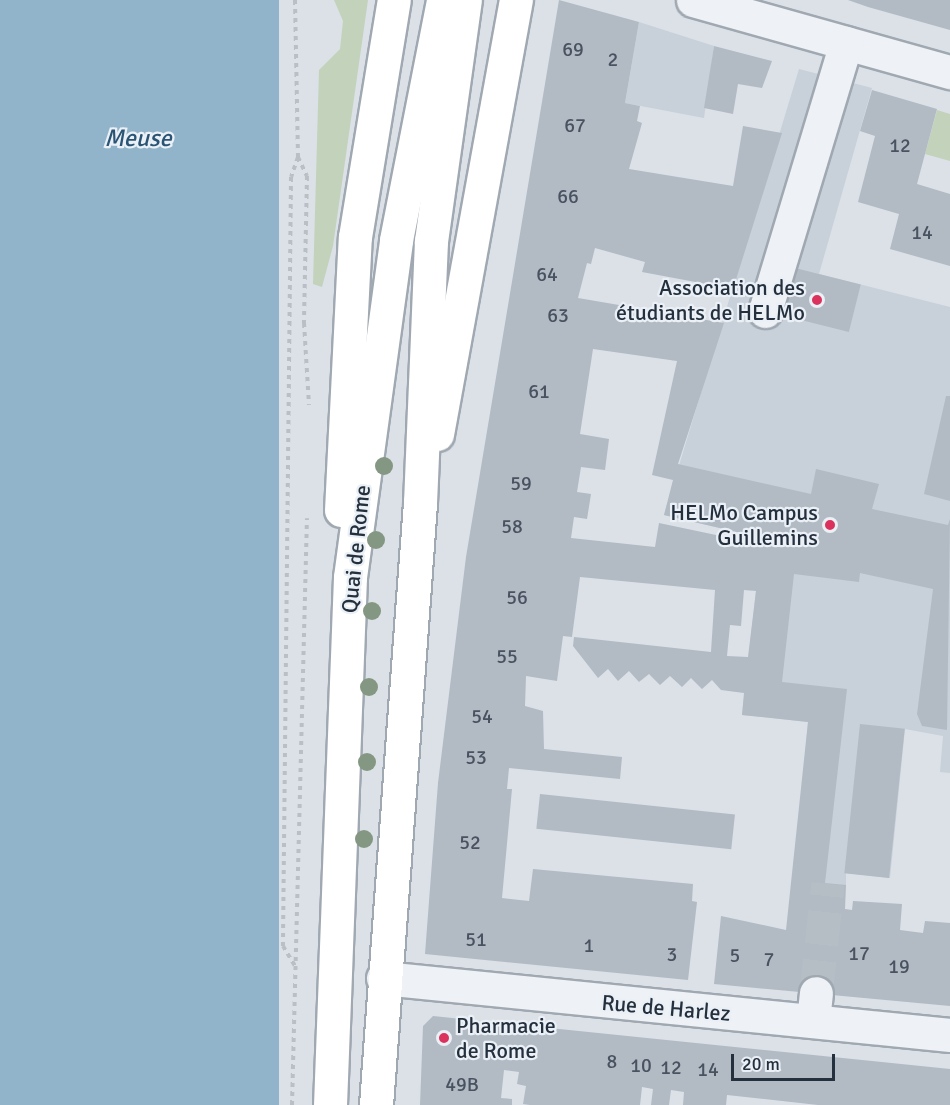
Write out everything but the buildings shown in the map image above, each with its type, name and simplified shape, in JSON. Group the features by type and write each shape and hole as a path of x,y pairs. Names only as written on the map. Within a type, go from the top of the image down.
{"main road":[{"path":"350,577 340,500 355,237 394,0"},
{"name":"Quai de Rome","path":"330,1105 350,577 396,240 443,0"},
{"path":"376,1105 383,978 420,503 431,241 465,0"},
{"path":"420,503 448,392 516,0"},
{"path":"334,973 383,978"}],"street":[{"path":"693,0 950,72"},
{"path":"765,311 846,43"},
{"name":"Rue de Harlez","path":"383,978 814,1007 950,1035"}],"path":[{"path":"295,0 298,157 291,177 283,946 297,969"},
{"path":"298,157 307,176 304,323 309,415"},
{"path":"292,1105 307,509"}],"shaded area":[{"path":"639,22 714,46 704,118 625,103"},
{"name":"HELMo Campus Guillemins","path":"799,69 872,88 819,274 950,307 950,773 940,772 943,736 905,729 890,878 846,873 846,885 789,930 808,722 742,715 756,591 754,536 664,515"}],"green space":[{"path":"334,0 368,0 333,246 322,287 313,284 319,70 340,49 343,21"},
{"path":"937,110 950,114 950,161 925,154"}],"water":[{"name":"Meuse","path":"0,0 279,0 279,1105 0,1105"}],"tunnel":[{"path":"816,993 828,884"}],"place":[{"name":"Association des étudiants de HELMo","path":"817,300"},
{"name":"HELMo Campus Guillemins","path":"830,525"},
{"name":"Pharmacie de Rome","path":"444,1038"}]}
